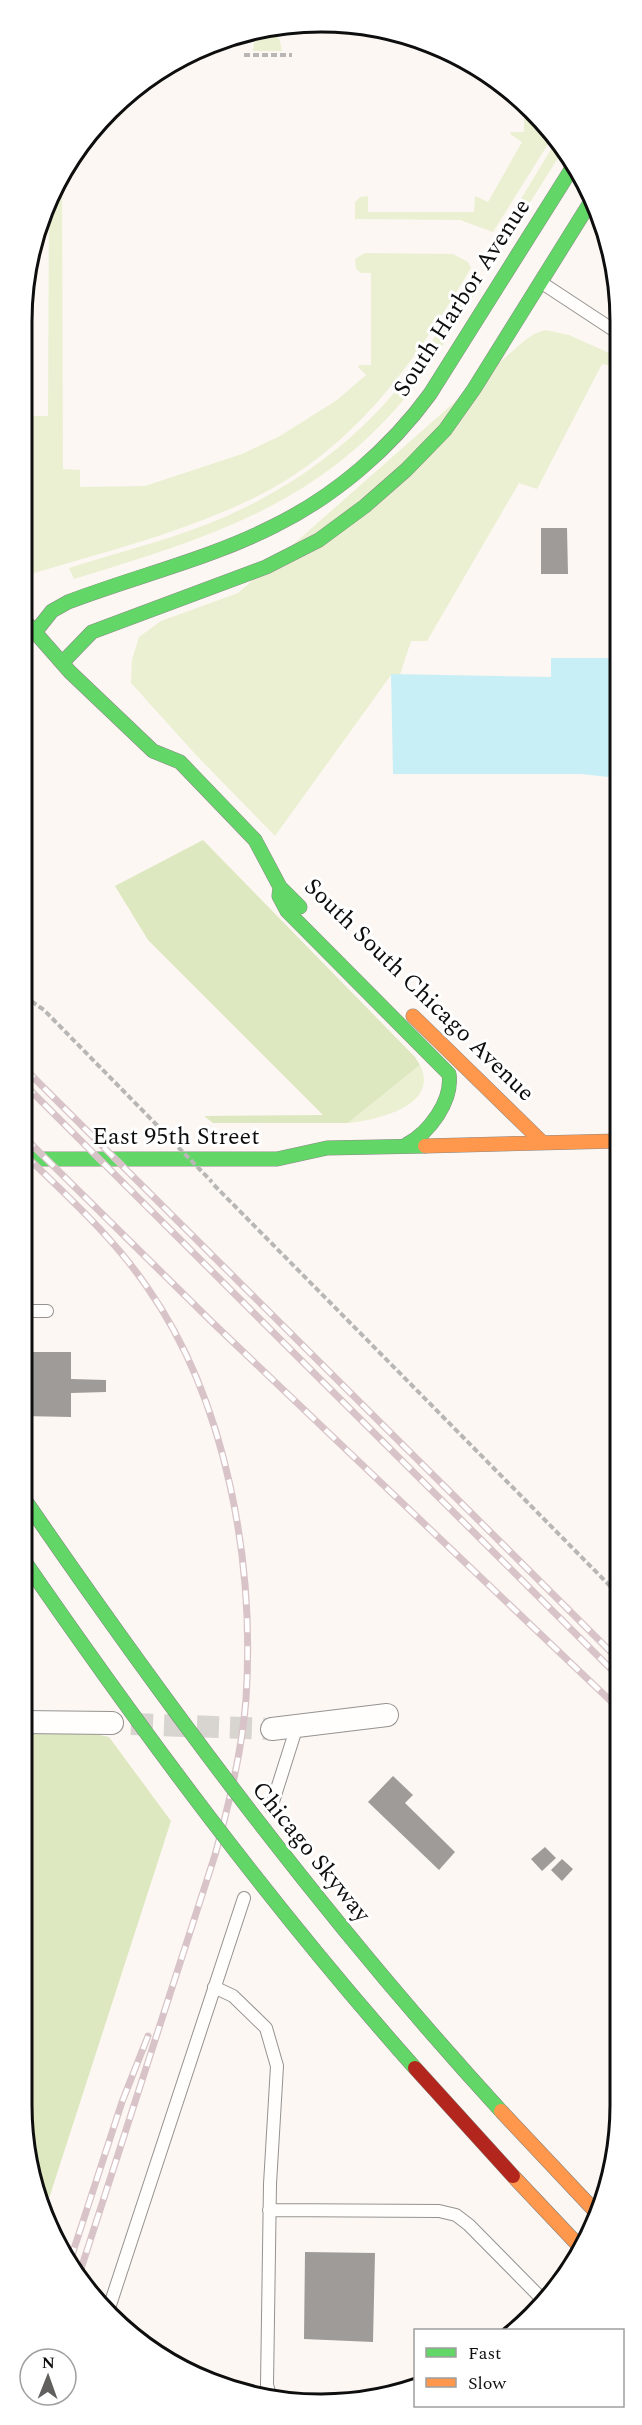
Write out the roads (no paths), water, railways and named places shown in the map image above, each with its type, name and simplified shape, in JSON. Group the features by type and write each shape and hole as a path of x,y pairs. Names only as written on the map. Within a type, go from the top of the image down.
{"main road":[{"name":"South Harbor Avenue","path":"32,626 68,602 196,559 252,537 301,512 344,480 383,446 418,409 457,354 569,171"},
{"path":"62,663 92,632 266,567 319,540 365,506 406,470 445,430 485,372 587,208"},
{"name":"South South Chicago Avenue","path":"32,628 62,663 153,751 164,773"},
{"name":"South South Chicago Avenue","path":"153,751 180,762 255,840 280,887 357,962"},
{"path":"251,856 269,866"},
{"path":"280,887 279,896 287,911 451,1078 451,1086 433,1122 416,1141 406,1146"},
{"name":"South South Chicago Avenue","path":"400,1003 543,1143"},
{"name":"East 95th Street","path":"32,1159 278,1159 327,1148 610,1141"},
{"name":"East 95th Street","path":"296,1142 327,1148"},
{"name":"Chicago Skyway","path":"32,1510 130,1653 329,1913 513,2125 591,2207"},
{"path":"32,1572 101,1674 170,1767 301,1934 486,2150 576,2242"}],"street":[{"path":"272,1729 387,1715"},
{"path":"32,1722 111,1723"}],"lane":[{"path":"541,282 610,328"},
{"path":"32,1311 47,1311"},
{"path":"271,1808 297,1726"},
{"path":"111,2303 243,1898"},
{"path":"214,1987 233,1996 266,2028 277,2066 270,2210 268,2389"},
{"path":"270,2210 439,2211 456,2215 469,2225 539,2295"}],"water":[{"path":"551,658 610,658 610,777 581,774 393,774 391,674 551,677"}],"tunnel":[{"path":"131,1724 272,1729"}],"railway":[{"path":"32,1076 610,1651"},
{"path":"32,1092 610,1668"},
{"path":"32,1145 213,1323 610,1700"},
{"path":"32,1162 119,1251 147,1287 175,1332 197,1380 216,1432 230,1485 240,1539 246,1593 248,1647 246,1699 238,1758 225,1816 215,1855 82,2267"},
{"path":"73,2253 122,2102 148,2036"}]}
